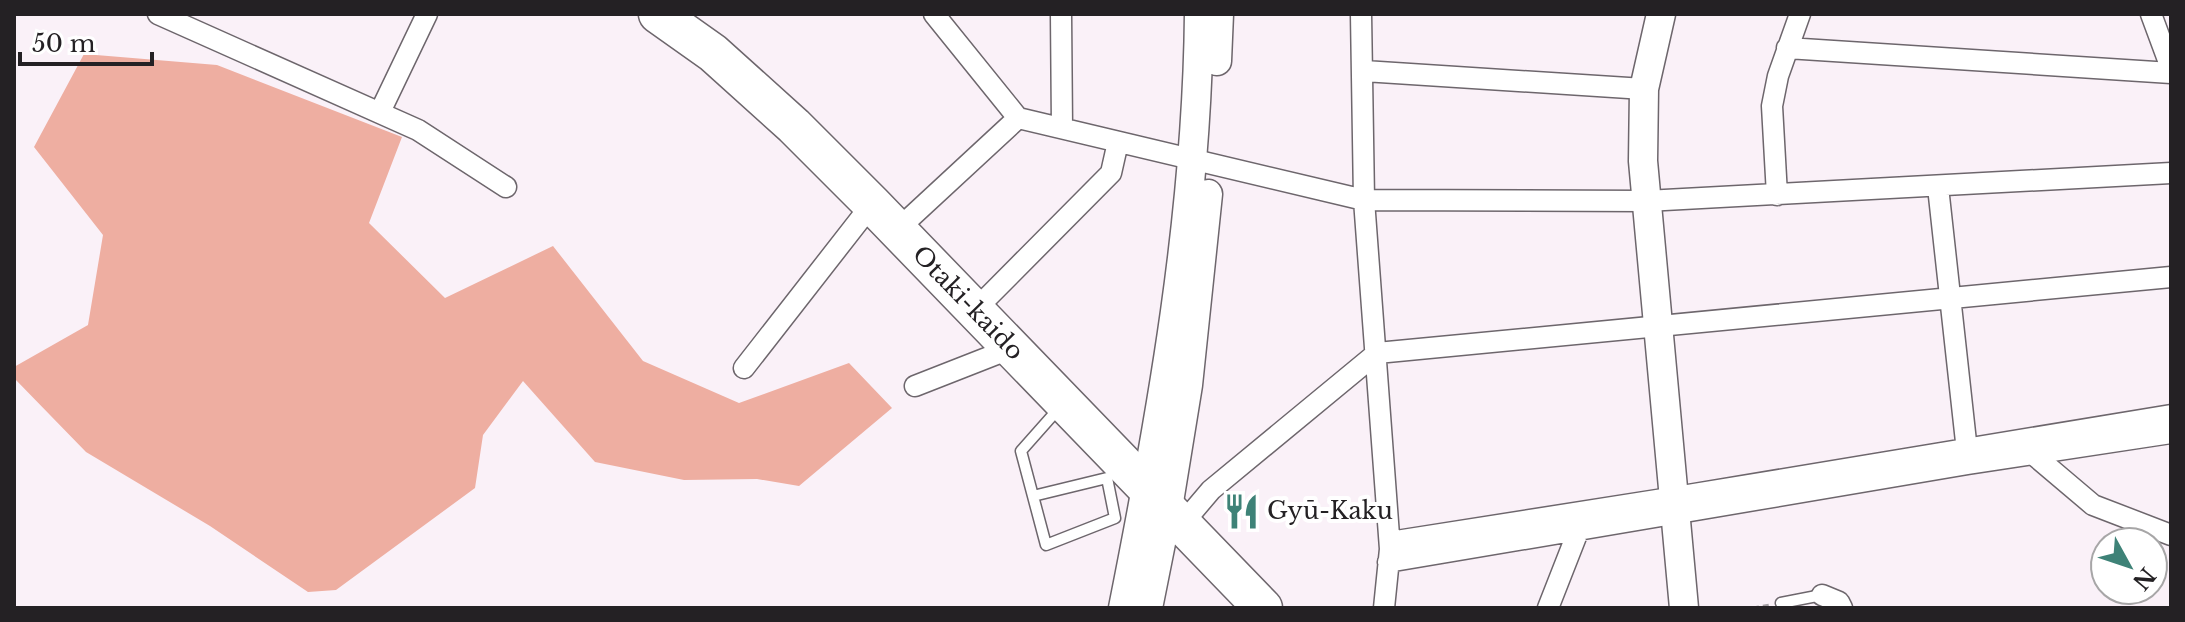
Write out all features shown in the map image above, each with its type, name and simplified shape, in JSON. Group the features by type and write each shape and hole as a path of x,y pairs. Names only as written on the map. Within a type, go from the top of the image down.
{"highway":[{"name":"Otaki-kaido","path":"658,14 713,53 885,217 1166,506 1257,606"}],"street":[{"path":"158,14 418,130 506,187"},
{"path":"380,112 427,14"},
{"path":"934,14 1018,118 1364,200 1646,201 2171,173"},
{"path":"1061,14 1062,128"},
{"path":"1199,14 1203,161"},
{"path":"1148,608 1166,506 1219,14"},
{"path":"1361,14 1364,200 1389,552 1384,608"},
{"path":"1661,14 1644,89 1643,161 1684,608"},
{"path":"1777,195 1772,106 1787,48 1800,14"},
{"path":"1787,48 2171,71 2151,14"},
{"path":"1364,71 1644,89"},
{"path":"744,368 885,217 1018,118"},
{"path":"975,310 1111,173 1118,142"},
{"path":"1938,187 1967,456"},
{"path":"1123,608 1166,506 1211,490 1377,353 2171,277"},
{"path":"915,386 1012,348"},
{"path":"1389,552 1967,456 2171,415"},
{"path":"1967,456 2034,455 2171,433"},
{"path":"2034,455 2093,505 2171,535"},
{"path":"1389,552 1579,529 1676,505"},
{"path":"1548,608 1579,529"},
{"path":"1822,595 1839,602 1842,608"}],"lane":[{"path":"1033,496 1107,478 1115,518 1046,545 1021,451 1063,403"},
{"path":"1781,603 1822,595"}],"shaded area":[{"path":"84,54 217,65 402,137 369,223 445,298 553,246 643,361 739,403 849,363 892,408 799,486 757,479 684,480 595,462 523,381 483,435 475,488 336,590 308,592 210,526 86,452 14,378 14,367 88,325 103,235 34,147"}],"place":[{"name":"Gyū-Kaku","path":"1241,511"}]}
